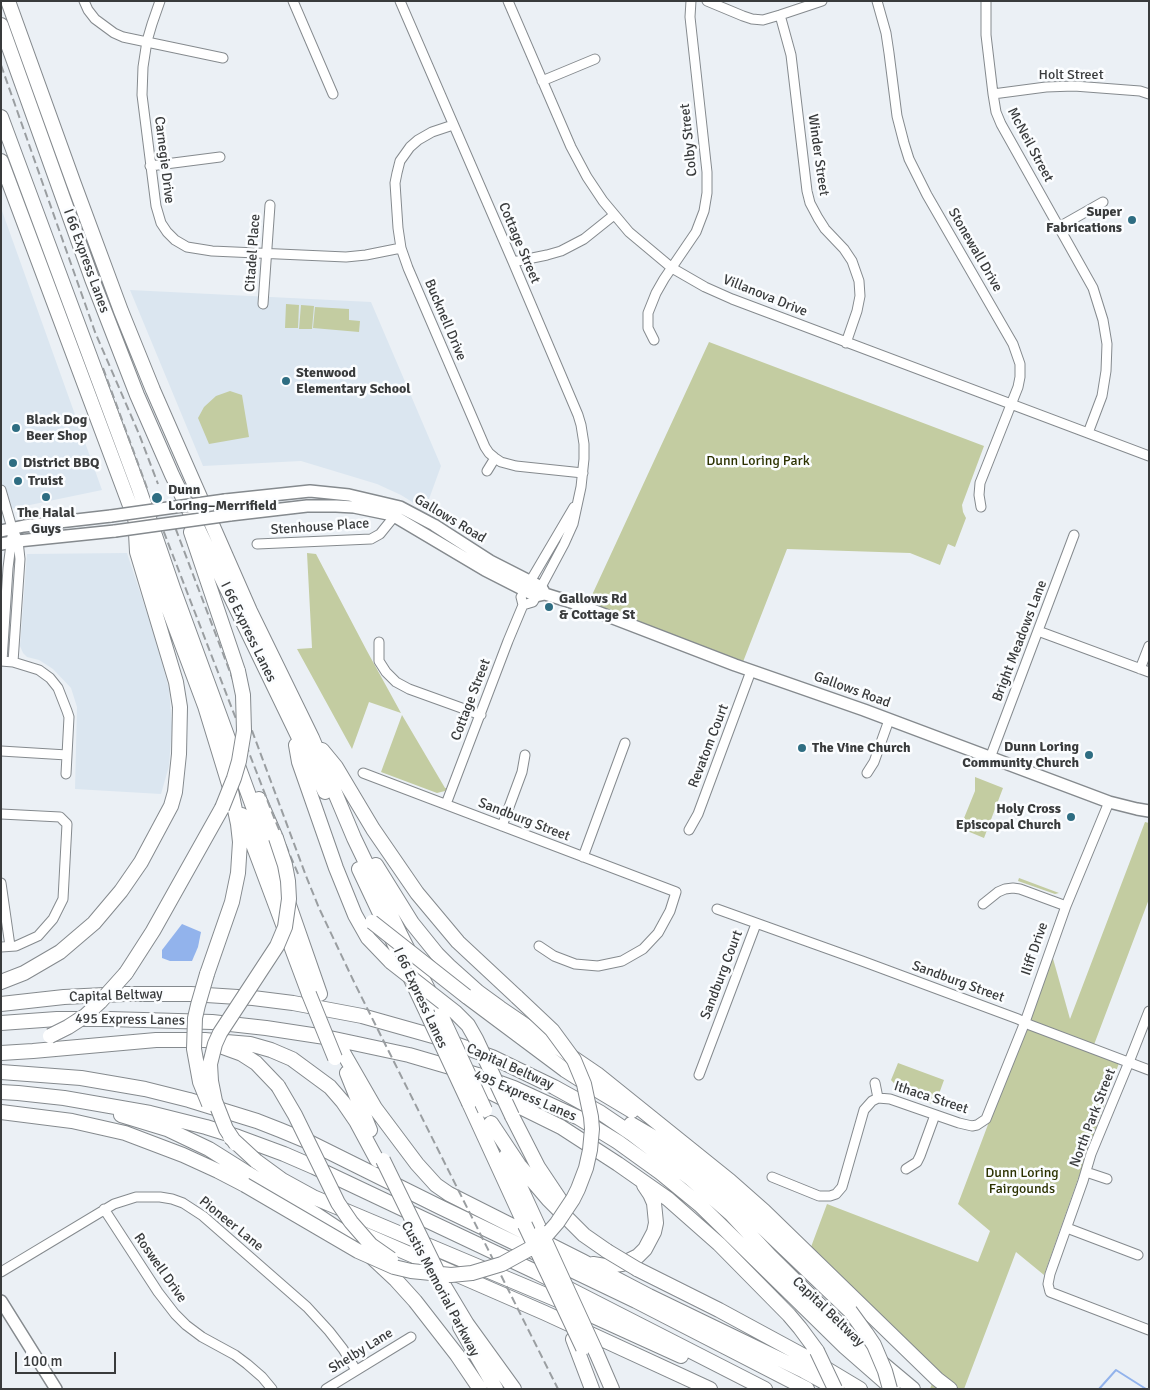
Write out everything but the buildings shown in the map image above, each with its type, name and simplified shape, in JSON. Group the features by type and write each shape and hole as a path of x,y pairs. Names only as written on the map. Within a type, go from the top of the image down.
{"highway":[{"path":"8,1 121,311 153,390 250,611 312,738 344,816 400,934 441,1014 541,1232 600,1389"},
{"name":"I 66 Express Lanes","path":"1,25 116,344 172,475 317,776 525,1225 584,1346"},
{"path":"1,112 14,150"},
{"name":"I 66 Express Lanes","path":"1,117 138,486 173,588 289,905 315,994 337,1042 341,1059"},
{"path":"1,162 205,706 235,806 240,857 237,880 232,902 207,974 195,1018 194,1049 196,1065 200,1082 213,1112 236,1144 256,1162 282,1180 313,1197 560,1301 680,1356 720,1366"},
{"path":"1,1052 50,1036 85,1016 110,992 126,973 153,932 222,808 234,778 244,731 242,695 238,671 172,475"},
{"path":"1,982 24,974 60,952 94,923 121,891 141,862 171,806 176,784 179,754 180,707 176,682 137,552 136,519"},
{"path":"173,588 189,617 258,797 276,838 288,881 289,899 285,927 277,946 220,1033 213,1049 210,1064 215,1101 226,1129 236,1144"},
{"path":"292,724 300,762 336,868 354,915 363,931 375,947 455,1012 468,1025 538,1167 555,1194 583,1228 605,1250"},
{"path":"1,1112 72,1121 124,1133 168,1148 201,1162 245,1185 358,1251 377,1260 436,1279 472,1273 502,1264 523,1253 544,1238 557,1223 573,1199 582,1178 590,1150 592,1129 590,1108 584,1084 574,1060 552,1030 458,942 417,893 373,828 336,767 312,738"},
{"path":"222,763 380,1160"},
{"path":"344,816 359,833 412,923 449,966 478,992 597,1074 730,1181 764,1211 930,1372 950,1389"},
{"path":"336,868 354,902 372,922 466,996 572,1075 677,1139"},
{"name":"Capital Beltway","path":"1,1004 95,995 159,993 227,995 293,1003 362,1016 434,1036 492,1058 554,1086 601,1113 625,1129 709,1194 858,1343 913,1389"},
{"name":"495 Express Lanes","path":"1,1023 57,1019 212,1022 325,1037 377,1048 444,1065 514,1088 579,1118 618,1142 661,1173 700,1205 845,1347 892,1389"},
{"path":"1,1052 156,1040 250,1044 292,1059 330,1086 356,1121 380,1160"},
{"path":"184,1040 222,1047 242,1054 256,1063 278,1086 295,1115 338,1203 362,1237 395,1261 436,1279 514,1389"},
{"path":"377,1048 492,1092 536,1114 588,1144 668,1199 720,1244 789,1315 817,1352 836,1389"},
{"path":"341,1059 416,1164 436,1185 449,1194 649,1296 804,1371 836,1389"},
{"path":"1,1072 81,1078 136,1087 189,1100 280,1130 636,1301 807,1389"},
{"path":"554,1086 667,1145 722,1188 850,1311 874,1345 892,1389"},
{"path":"1,1092 64,1098 150,1113 238,1137 314,1166 554,1281 765,1389"},
{"path":"98,1103 122,1116 187,1137 303,1207 350,1238 396,1280 431,1320 458,1355 480,1389"},
{"path":"491,1123 519,1164 548,1199 579,1230 605,1250 637,1269 791,1349 860,1389"},
{"name":"Custis Memorial Parkway","path":"380,1160 404,1222 496,1389"},
{"path":"582,1261 605,1266 622,1264 638,1256 650,1241 656,1223 654,1203 644,1185 633,1174"},
{"path":"303,1207 562,1321 710,1389"},
{"path":"467,1324 477,1346 502,1389"},
{"path":"584,1346 592,1389"},
{"path":"584,1346 612,1389"}],"main road":[{"name":"Gallows Road","path":"7,529 225,500 310,491 349,495 434,525 535,590 752,671 835,699 1118,806 1149,811"},
{"name":"Gallows Road","path":"10,543 308,506 336,506 397,512"},
{"path":"1,1301 56,1389"}],"street":[{"path":"84,1 95,19 114,33 123,37 224,58"},
{"name":"Carnegie Drive","path":"160,1 147,42 143,67 142,95 154,195 158,216 167,232 175,240 187,247 198,249 351,257 401,248"},
{"path":"293,1 333,94"},
{"name":"Cottage Street","path":"400,1 578,415 584,444 583,473 573,524 535,590 521,598 523,605 446,804"},
{"name":"Villanova Drive","path":"508,1 570,147 580,165 614,215 640,242 672,268 732,299 1149,456"},
{"name":"Colby Street","path":"654,340 648,328 648,313 656,293 696,232 704,211 707,192 690,17 691,1"},
{"path":"707,1 752,19 762,20 822,1"},
{"name":"Stonewall Drive","path":"877,1 886,33 897,116 909,159 927,195 1017,353 1020,364 1020,377 1012,405 980,483 981,507"},
{"name":"McNeil Street","path":"986,1 986,35 992,94 996,112 1005,133 1093,288 1104,320 1107,344 1106,371 1102,396 1088,433"},
{"name":"Winder Street","path":"780,15 791,56 810,203 825,229 844,249 852,261 859,281 860,296 857,311 846,342"},
{"path":"542,81 595,59"},
{"name":"Holt Street","path":"992,94 1074,86 1140,91 1149,94"},
{"name":"Bucknell Drive","path":"453,125 432,132 418,140 410,147 400,161 396,183 398,228 401,248 418,292 485,447 495,458"},
{"path":"150,166 220,157"},
{"path":"1059,227 1103,202"},
{"name":"Citadel Place","path":"263,304 270,205"},
{"path":"513,262 561,251 584,239 614,215"},
{"path":"487,470 495,458 501,462 516,466 583,473"},
{"path":"1,490 10,543 3,615 1,661 13,662 39,670 50,678 58,688 68,717 66,774"},
{"name":"Stenhouse Place","path":"257,544 371,539 380,534 397,512"},
{"name":"Bright Meadows Lane","path":"990,758 1074,534"},
{"path":"10,543 20,558 13,662"},
{"path":"3,615 16,615"},
{"path":"1038,630 1144,670 1149,646"},
{"path":"379,642 379,661 396,682 409,689 480,714"},
{"name":"Revatom Court","path":"689,830 698,814 752,671"},
{"path":"867,773 874,762 889,720"},
{"path":"583,856 625,743"},
{"path":"1,751 67,755"},
{"path":"502,826 522,772 525,755"},
{"name":"Sandburg Street","path":"363,773 676,892 670,911 658,933 643,949 622,961 598,966 575,964 554,956 539,946"},
{"name":"Iliff Drive","path":"972,1126 982,1123 989,1115 1025,1022 1066,906 1109,802"},
{"path":"1,814 60,817 67,824 63,898 53,920 38,936 16,946 5,946 1,884"},
{"path":"983,904 998,892 1013,888 1066,906"},
{"name":"Sandburg Court","path":"699,1075 756,924 717,909"},
{"name":"Sandburg Street","path":"756,924 862,961 1149,1070"},
{"name":"North Park Street","path":"1149,1011 1091,1154 1048,1284 1050,1292 1149,1330"},
{"path":"875,1083 878,1098"},
{"name":"Ithaca Street","path":"772,1177 819,1196 836,1194 842,1186 864,1110 872,1101 878,1098 890,1099 972,1126"},
{"path":"906,1169 916,1162 920,1156 935,1115"},
{"path":"1086,1172 1107,1179"},
{"name":"Pioneer Lane","path":"1,1272 104,1209 125,1200 148,1196 172,1199 203,1216 307,1307 339,1343 356,1370"},
{"name":"Roswell Drive","path":"104,1209 158,1292 175,1314 202,1337 235,1355 247,1364 272,1389"},
{"path":"1067,1228 1138,1255"},
{"name":"Shelby Lane","path":"326,1389 411,1337"}],"shaded area":[{"path":"1,208 102,490 1,511 2,504"},
{"name":"Stenwood Elementary School","path":"130,290 371,302 441,466 425,510 401,495 377,484 301,461 203,466"},
{"path":"127,553 149,619 169,689 172,726 169,766 161,794 75,789 77,707 71,688 53,669 39,660 27,657 20,646 27,554"}],"green space":[{"path":"286,304 299,305 298,328 285,328"},
{"path":"301,305 314,306 312,329 299,329"},
{"path":"315,307 349,309 349,320 360,321 359,332 313,328"},
{"name":"Dunn Loring Park","path":"709,342 984,446 962,505 966,518 955,547 948,544 940,565 910,553 787,549 741,667 586,608"},
{"path":"230,391 242,395 249,437 209,444 198,418 204,407 216,396"},
{"path":"307,553 316,554 401,713 369,702 352,749 297,649 312,648"},
{"path":"402,715 445,788 447,788 445,791 437,793 381,772"},
{"path":"975,777 1003,788 984,838 960,828 975,791"},
{"name":"Dunn Loring Fairgounds","path":"1145,822 1149,823 1149,899 1092,1050 1119,1063 1044,1275 1016,1252 964,1389 930,1389 936,1373 922,1362 811,1247 827,1204 978,1262 990,1231 958,1204 1052,955 1070,1019"},
{"path":"1019,878 1059,893 1055,894 1018,881"},
{"path":"898,1063 944,1080 935,1105 904,1094 891,1080"}],"water":[{"path":"182,924 201,932 198,947 192,961 170,961 162,958 162,950"}],"waterway":[{"path":"1099,1389 1116,1370 1146,1389"}],"railway":[{"path":"1,65 95,332 139,434 158,484"},
{"path":"103,368 147,488"},
{"path":"167,506 319,908 355,984 558,1389"},
{"path":"155,509 275,820 299,876"}],"place":[{"name":"Super Fabrications","path":"1132,220"},
{"name":"Stenwood Elementary School","path":"286,381"},
{"name":"Black Dog Beer Shop","path":"16,428"},
{"name":"District BBQ","path":"13,463"},
{"name":"Truist","path":"18,481"},
{"name":"The Halal Guys","path":"46,497"},
{"name":"Dunn Loring–Merrifield","path":"157,498"},
{"name":"Gallows Rd & Cottage St","path":"549,607"},
{"name":"The Vine Church","path":"802,748"},
{"name":"Dunn Loring Community Church","path":"1089,755"},
{"name":"Holy Cross Episcopal Church","path":"1071,817"}]}
